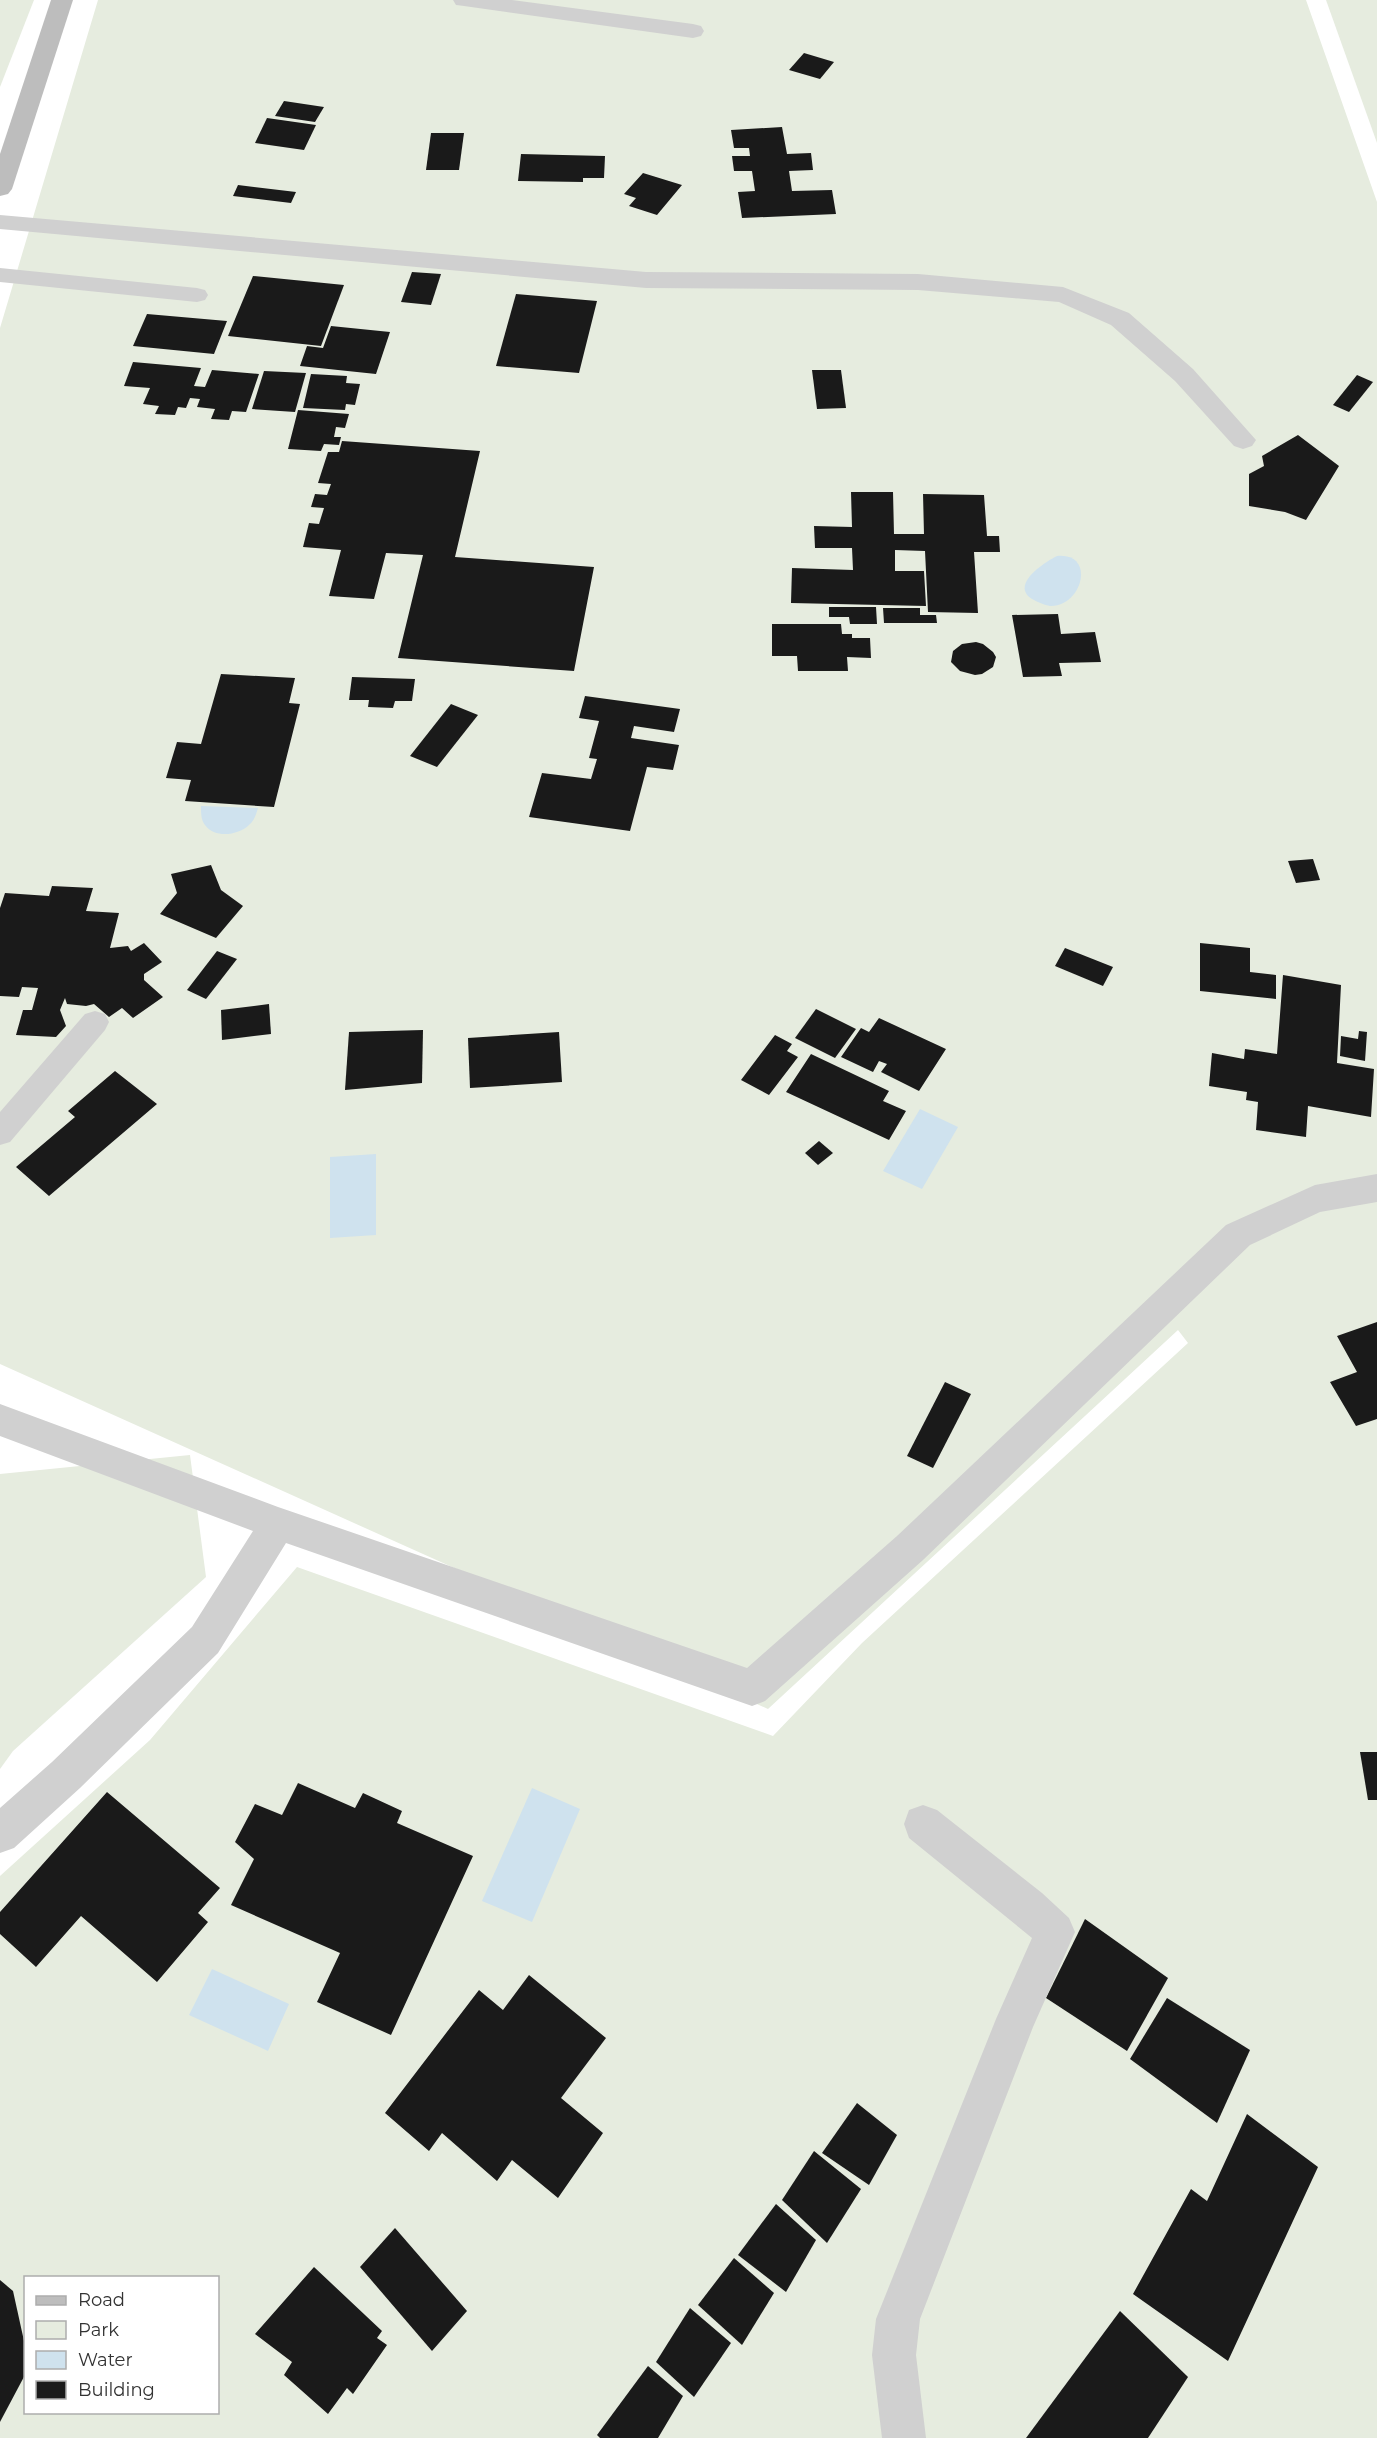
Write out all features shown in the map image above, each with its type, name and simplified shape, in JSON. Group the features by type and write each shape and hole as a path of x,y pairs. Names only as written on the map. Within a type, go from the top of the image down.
{"main road":[{"path":"0,189 62,0"}],"street":[{"path":"464,0 693,31"},
{"path":"0,222 646,279 918,282 1063,295 1120,319 1184,375 1244,440"},
{"path":"0,1420 278,1524 752,1688 910,1548 1238,1235 1315,1199 1377,1188"},
{"path":"0,1834 66,1775 205,1640 278,1524"},
{"path":"904,2438 894,2355 898,2319 1016,2019 1055,1932 1028,1907 923,1824"}],"lane":[{"path":"0,275 197,295"},
{"path":"0,1133 95,1022"}],"green space":[{"path":"0,0 34,0 0,87"},
{"path":"98,0 1306,0 1377,202 1377,2438 0,2438 0,1876 150,1740 297,1567 773,1736 862,1643 1188,1343 1178,1330 768,1709 0,1364 0,328"},
{"path":"1326,0 1377,0 1377,143"},
{"path":"190,1455 206,1577 13,1751 0,1769 0,1474"}],"water":[{"path":"1057,556 1069,557 1077,562 1081,570 1080,580 1077,590 1070,598 1061,604 1050,606 1032,599 1026,593 1025,587 1037,569"},
{"path":"201,806 258,808 253,821 245,828 233,833 221,834 205,825"},
{"path":"920,1109 958,1127 922,1189 883,1171"},
{"path":"376,1154 376,1235 330,1238 330,1157"},
{"path":"532,1788 580,1809 532,1922 482,1901"},
{"path":"212,1969 289,2004 268,2051 189,2015"}],"building":[{"path":"804,53 834,62 820,79 789,70"},
{"path":"284,101 324,107 315,122 275,116"},
{"path":"267,118 316,125 304,150 255,143"},
{"path":"782,127 787,154 811,153 813,170 789,171 792,191 832,190 836,214 742,218 738,192 755,191 752,171 734,171 732,156 750,156 749,148 734,148 731,130"},
{"path":"431,133 464,133 459,170 426,170"},
{"path":"521,154 605,156 604,178 583,178 583,182 518,181"},
{"path":"643,173 682,185 657,215 629,206 636,198 624,194"},
{"path":"238,185 296,192 291,203 233,196"},
{"path":"412,272 441,274 431,305 401,302"},
{"path":"253,276 344,285 321,346 228,336"},
{"path":"516,294 597,301 579,373 496,366"},
{"path":"147,314 227,321 214,354 133,346"},
{"path":"331,326 390,332 376,374 300,366 307,346 323,348"},
{"path":"133,362 201,368 194,386 205,387 212,370 259,374 246,412 232,411 229,420 211,419 215,409 197,407 200,399 190,398 186,408 178,407 175,415 155,414 159,406 143,404 150,388 124,386"},
{"path":"812,370 841,370 846,408 817,409"},
{"path":"264,371 306,373 295,412 252,409"},
{"path":"311,374 347,376 346,383 360,384 355,405 346,404 345,410 303,408"},
{"path":"1357,375 1373,382 1349,412 1333,405"},
{"path":"298,410 349,414 345,428 336,427 334,437 341,437 339,445 324,444 321,451 288,449"},
{"path":"1298,435 1339,466 1306,520 1285,512 1249,506 1249,474 1264,466 1262,456"},
{"path":"342,441 480,451 455,557 594,567 574,671 398,658 423,555 386,553 374,599 329,596 341,550 303,547 309,523 319,524 324,508 311,507 315,494 327,495 331,484 318,483 328,452 339,452"},
{"path":"851,492 893,492 894,534 924,534 923,494 984,495 987,536 999,536 1000,552 974,552 978,613 928,612 925,551 895,550 895,571 924,571 926,606 791,603 792,568 853,570 852,548 815,548 814,526 852,527"},
{"path":"829,607 876,607 877,624 850,624 849,617 829,617"},
{"path":"883,608 920,608 920,615 936,615 937,623 884,623"},
{"path":"1058,614 1061,634 1095,632 1101,662 1059,663 1062,676 1023,677 1012,615"},
{"path":"772,624 841,624 842,634 852,634 852,638 870,638 871,658 847,657 848,671 798,671 797,656 772,656"},
{"path":"976,642 983,644 993,652 996,657 993,667 982,674 975,675 960,671 951,662 953,651 962,644"},
{"path":"221,674 295,678 289,703 300,704 274,807 185,801 191,780 166,778 177,742 201,744"},
{"path":"352,677 415,679 412,701 395,701 393,708 368,707 369,700 349,700"},
{"path":"585,696 680,709 674,732 634,726 631,738 679,745 673,770 647,767 630,831 529,817 542,773 591,779 597,759 589,758 599,721 579,718"},
{"path":"451,704 478,715 437,767 410,756"},
{"path":"1313,859 1320,880 1296,883 1288,861"},
{"path":"211,865 221,890 243,906 216,938 160,914 177,893 171,874"},
{"path":"52,886 93,888 86,911 119,913 110,948 128,946 131,951 144,943 162,962 144,974 144,980 163,997 133,1018 122,1008 109,1017 94,1004 86,1006 67,1004 65,998 60,1010 66,1026 56,1037 16,1035 23,1010 32,1010 38,988 22,987 19,997 0,996 0,908 5,893 49,896"},
{"path":"1200,943 1250,948 1250,972 1276,975 1276,999 1200,991"},
{"path":"1065,948 1113,967 1103,986 1055,966"},
{"path":"217,951 237,959 206,999 187,990"},
{"path":"1283,975 1341,985 1337,1063 1374,1069 1371,1117 1308,1106 1306,1137 1256,1130 1258,1102 1246,1100 1247,1092 1209,1086 1212,1053 1244,1059 1245,1049 1277,1054"},
{"path":"269,1004 271,1034 222,1040 221,1010"},
{"path":"816,1009 856,1029 835,1058 795,1038"},
{"path":"879,1018 946,1049 919,1091 881,1072 887,1064 879,1061 873,1072 841,1057 861,1028 869,1032"},
{"path":"423,1030 422,1083 345,1090 349,1032"},
{"path":"1359,1031 1367,1032 1365,1061 1340,1056 1341,1036 1358,1039"},
{"path":"559,1032 562,1082 470,1088 468,1038"},
{"path":"775,1035 792,1044 787,1051 798,1057 769,1095 741,1080"},
{"path":"811,1054 889,1091 883,1101 906,1111 889,1140 786,1092"},
{"path":"115,1071 157,1104 49,1196 16,1167 75,1117 68,1111"},
{"path":"819,1141 833,1153 818,1165 805,1153"},
{"path":"1377,1322 1377,1419 1356,1426 1330,1382 1357,1372 1337,1336"},
{"path":"945,1382 971,1394 933,1468 907,1456"},
{"path":"1360,1752 1377,1752 1377,1800 1368,1800"},
{"path":"298,1783 355,1808 363,1793 402,1811 397,1823 473,1856 391,2035 317,2002 340,1953 231,1905 254,1859 235,1842 255,1804 282,1815"},
{"path":"107,1792 220,1888 198,1913 208,1922 157,1982 81,1916 36,1967 0,1934 0,1912"},
{"path":"1085,1919 1168,1978 1127,2051 1046,1998"},
{"path":"529,1975 606,2038 561,2098 603,2133 558,2198 512,2160 497,2181 442,2133 429,2151 385,2113 479,1990 503,2010"},
{"path":"1167,1998 1250,2050 1217,2123 1130,2059"},
{"path":"857,2103 897,2135 869,2185 822,2153"},
{"path":"1247,2114 1318,2167 1228,2361 1133,2294 1191,2189 1207,2201"},
{"path":"814,2151 861,2189 827,2243 782,2200"},
{"path":"776,2204 816,2240 786,2292 738,2255"},
{"path":"395,2228 467,2311 432,2351 360,2267"},
{"path":"734,2258 774,2293 742,2345 698,2305"},
{"path":"314,2267 382,2331 377,2338 387,2345 353,2394 347,2388 328,2414 284,2375 292,2362 255,2334"},
{"path":"0,2280 13,2291 24,2341 24,2377 0,2422"},
{"path":"690,2308 731,2343 694,2397 656,2362"},
{"path":"1120,2311 1188,2377 1148,2438 1026,2438"},
{"path":"648,2366 683,2396 658,2438 600,2438 597,2435"}]}
